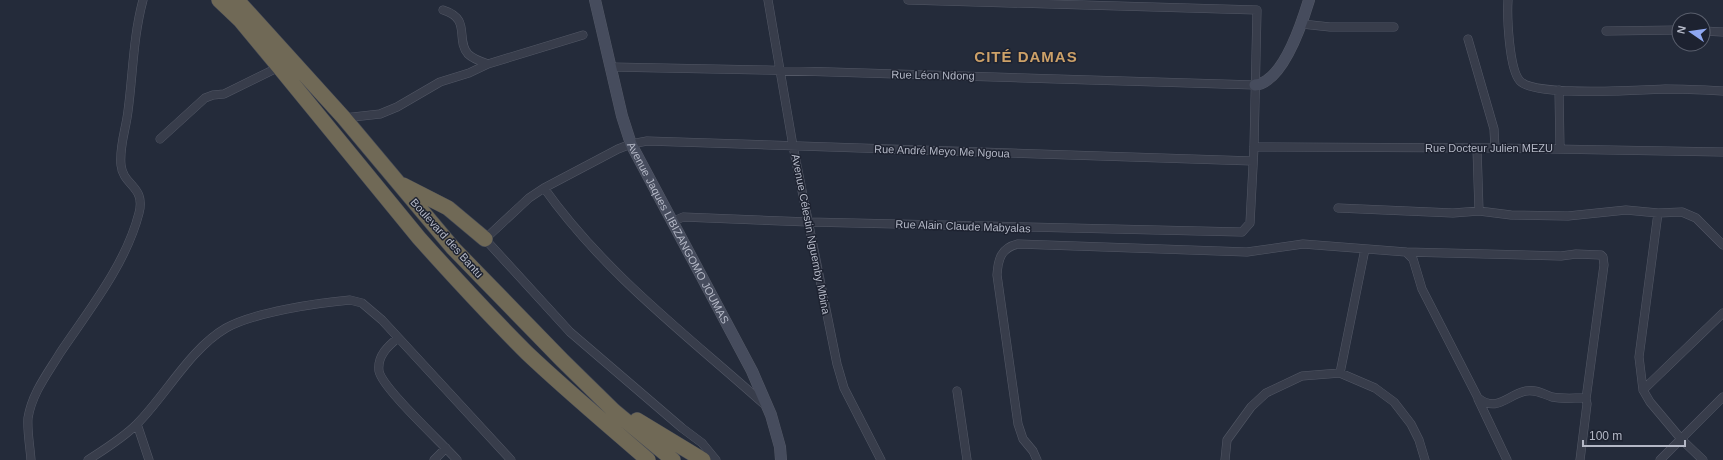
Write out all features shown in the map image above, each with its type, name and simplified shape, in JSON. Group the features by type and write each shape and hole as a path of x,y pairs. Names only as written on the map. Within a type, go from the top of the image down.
{"highway":[{"name":"Boulevard des Bantu","path":"219,0 240,20 419,238 468,291 526,352 648,460"},
{"name":"Boulevard des Bantu","path":"237,0 344,118 399,183 430,223 453,248 545,344 614,410 673,460"},
{"path":"399,183 448,208 485,239"},
{"path":"614,410 623,412 700,453"}],"main road":[{"name":"Avenue Jaques LIBIZANGOMO JOUMAS","path":"595,0 622,116 631,144 752,370 768,408 776,433 781,459"},
{"path":"1255,85 1268,81 1279,68 1302,24 1309,0"}],"street":[{"path":"31,460 28,418 33,400 41,383 93,306 122,255 140,212 140,195 136,188 126,179 121,166 121,160 128,111 135,41 143,0"},
{"name":"Avenue Célestin Nguemby Mbina","path":"768,0 793,146 841,379 854,409 881,460"},
{"path":"908,0 1258,10 1254,161"},
{"path":"1508,0 1507,19 1509,37 1517,78 1525,85 1559,90 1666,89 1723,91"},
{"path":"443,10 450,12 459,20 468,54 481,62 488,64"},
{"path":"1302,24 1330,27 1394,27"},
{"path":"1606,31 1671,30"},
{"path":"1711,31 1723,32"},
{"path":"344,118 380,114 397,107 440,82 469,73 488,64 583,35"},
{"path":"1468,39 1494,129 1495,148"},
{"path":"160,139 205,98 213,95 224,94 279,67"},
{"name":"Rue Léon Ndong","path":"611,67 781,70 1255,85"},
{"path":"1559,90 1560,149"},
{"name":"Rue André Meyo Me Ngoua","path":"485,239 529,198 544,188 618,149 631,144 646,141 1254,161"},
{"name":"Rue Docteur Julien MEZU","path":"1254,147 1495,148 1723,152"},
{"path":"1477,148 1479,211"},
{"name":"Rue Alain Claude Mabyalas","path":"672,222 683,217 809,222 1242,232 1250,223 1254,161"},
{"path":"544,188 582,236 615,273 768,408"},
{"path":"1338,208 1453,213 1479,211 1511,215 1568,216 1626,210 1658,213 1682,212 1692,215 1723,245"},
{"path":"1658,213 1639,357 1644,390 1650,402 1682,440 1703,460"},
{"path":"485,239 570,332 682,428 700,453 716,460"},
{"path":"1037,460 1033,450 1024,439 1018,424 997,275 998,263 1002,252 1009,246 1018,244 1247,252 1303,244 1406,252 1561,256 1576,254 1601,255 1603,257 1604,265 1586,399 1587,404 1580,460"},
{"path":"1340,373 1365,249"},
{"path":"1406,252 1413,259 1422,289 1478,398 1507,460"},
{"path":"88,460 138,424 200,349 225,329 240,321 273,312 350,300 362,303 370,309 511,460"},
{"path":"1644,390 1723,313"},
{"path":"398,338 386,349 382,356 379,370 382,379 399,400 457,460"},
{"path":"1225,460 1227,440 1252,407 1266,393 1302,376 1340,373 1374,388 1394,402 1411,424 1419,440 1425,460"},
{"path":"1478,398 1488,404 1497,403 1532,390 1553,397 1586,399"},
{"path":"957,391 968,460"},
{"path":"1660,460 1682,440 1723,397"},
{"path":"138,424 149,460"},
{"path":"434,460 446,448"}],"district":[{"name":"CITÉ DAMAS","path":"1026,56"}]}
